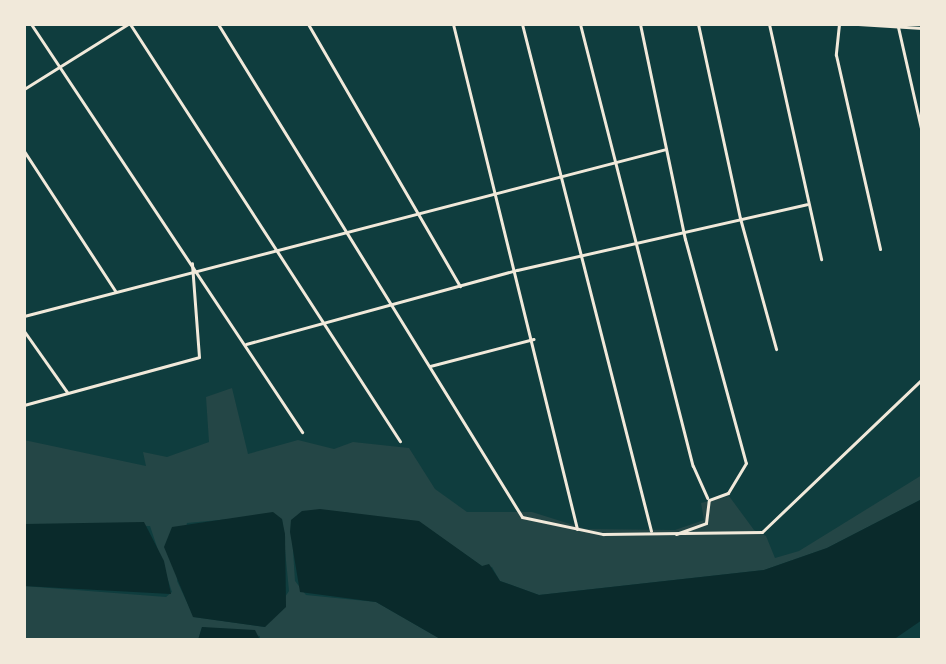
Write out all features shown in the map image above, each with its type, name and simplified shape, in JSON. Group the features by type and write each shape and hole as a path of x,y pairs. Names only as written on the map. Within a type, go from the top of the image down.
{"street":[{"path":"31,24 199,272 302,432"},
{"path":"24,89 129,24 400,441"},
{"path":"218,24 522,517 578,529 651,531 674,535 754,533 770,527 922,379"},
{"path":"308,24 460,286"},
{"path":"453,24 517,270 578,529"},
{"path":"522,24 651,531"},
{"path":"580,24 612,161 693,466 709,500 706,523 674,535"},
{"path":"640,24 684,231 746,467 728,493 709,500"},
{"path":"698,24 740,218 776,349"},
{"path":"769,24 821,259"},
{"path":"839,24 836,55 880,249"},
{"path":"858,24 922,28"},
{"path":"898,27 922,133"},
{"path":"24,316 199,272 494,190 666,149"},
{"path":"24,151 117,293"},
{"path":"246,344 517,270 807,204"},
{"path":"24,405 199,357 192,263"},
{"path":"24,331 67,392"},
{"path":"430,366 534,339"}],"shaded area":[{"path":"232,388 248,454 298,440 334,449 353,442 409,448 435,489 467,512 532,512 586,529 675,530 704,520 701,503 729,496 754,530 766,536 775,558 799,551 922,475 922,499 827,548 764,570 539,595 500,581 492,567 482,566 419,522 384,521 345,512 291,520 295,581 306,595 376,602 442,640 260,640 260,636 202,627 198,640 24,640 24,586 166,597 172,592 150,526 24,524 24,440 146,466 143,452 167,457 209,442 206,397","holes":["282,519 289,591 265,627 194,617 177,581 187,523"]},
{"path":"922,499 922,620 893,640 442,640 376,602 300,592 290,532 291,520 302,511 320,509 419,521 482,566 489,564 500,581 539,595 764,570 827,548"},
{"path":"273,512 282,519 285,534 286,607 265,627 193,617 164,547 172,527"},
{"path":"144,522 164,561 171,594 24,586 24,524"},
{"path":"202,627 255,630 260,640 198,640"}]}
